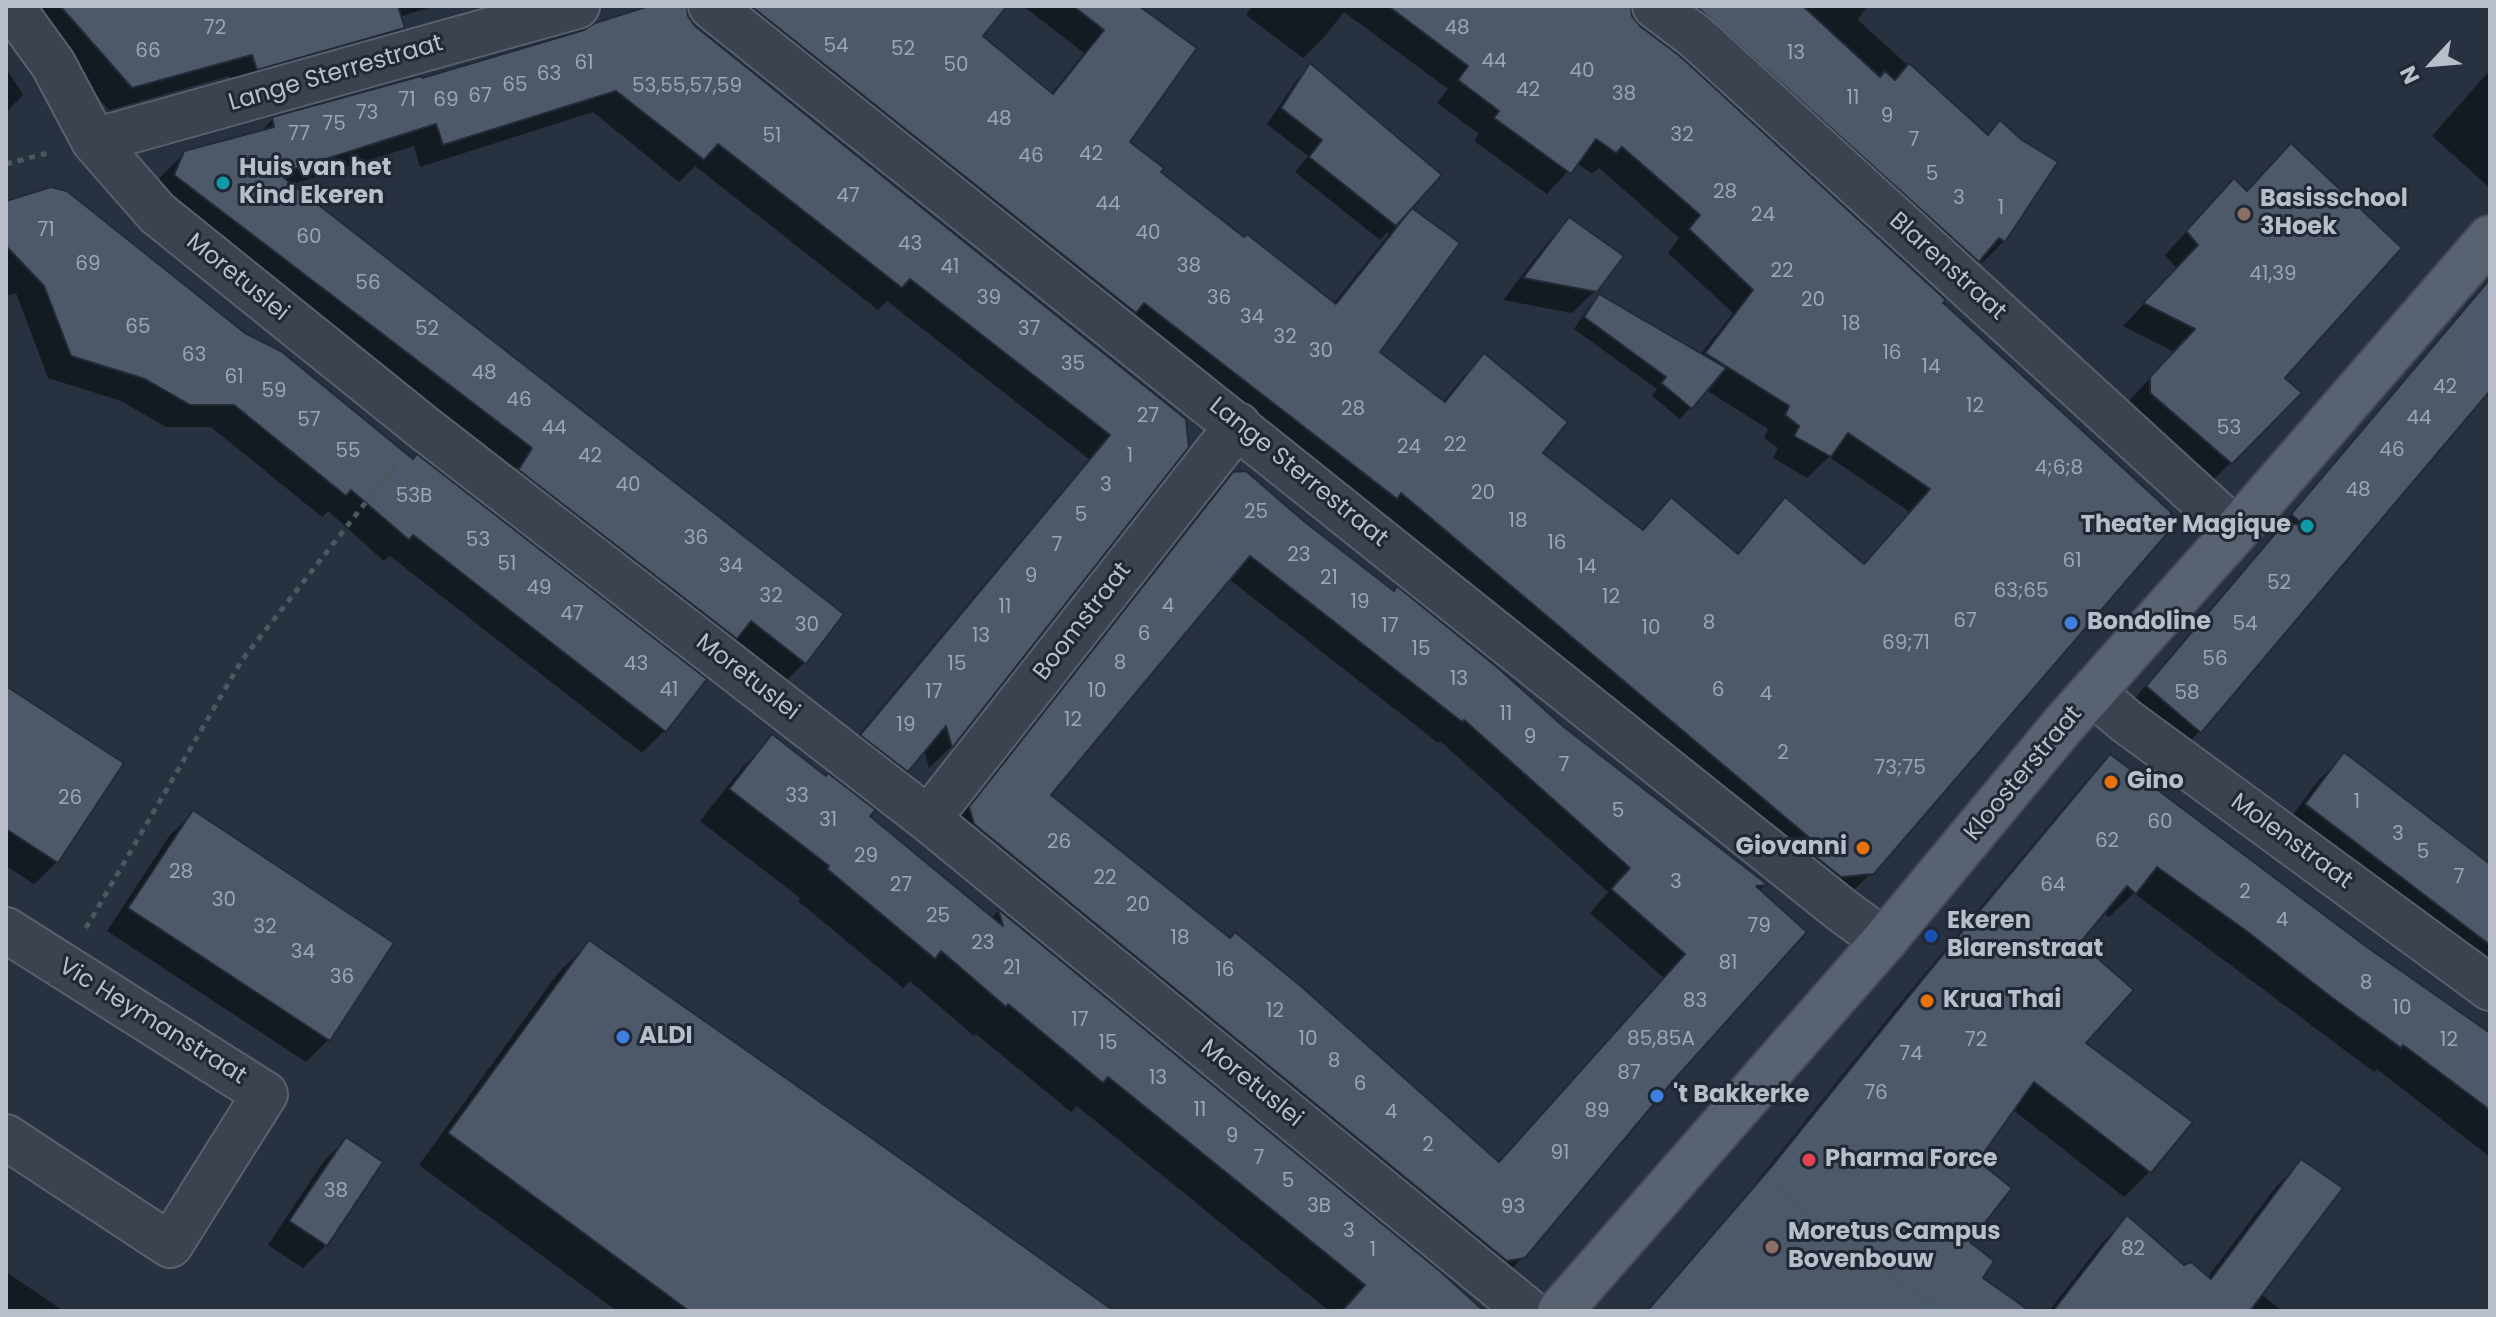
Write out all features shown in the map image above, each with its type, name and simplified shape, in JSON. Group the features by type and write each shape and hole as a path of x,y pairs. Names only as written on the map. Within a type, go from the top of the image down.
{"main road":[{"name":"Kloosterstraat","path":"1560,1311 1884,941 2093,693 2490,238"}],"street":[{"name":"Moretuslei","path":"11,6 53,64 94,141 157,213 424,428 928,819 1528,1311"},
{"name":"Lange Sterrestraat","path":"94,141 577,6"},
{"name":"Lange Sterrestraat","path":"711,6 1884,941"},
{"name":"Blarenstraat","path":"1655,6 1696,37 2236,531"},
{"name":"Boomstraat","path":"928,819 1238,425"},
{"name":"Molenstraat","path":"2093,693 2126,721 2490,988"},
{"name":"Vic Heymanstraat","path":"6,930 265,1094 170,1245 6,1137"}],"path":[{"path":"64,967 242,660 424,428"},
{"path":"1765,1180 1940,1311"}],"building":[{"path":"60,6 398,6 405,28 257,70 252,55 132,88"},
{"path":"649,6 687,6 688,16 695,26 1186,419 1189,447 952,748 946,726 908,772 860,735 1110,435 910,279 902,288 718,144 704,160 616,91 443,145 436,124 279,174 844,614 806,664 751,621 737,639 516,468 519,469 532,448 174,175 184,151 274,127 272,117 422,78 584,30 595,23"},
{"path":"751,6 1007,6 983,36 1053,94 1104,30 1073,6 1139,6 1197,48 1130,142 1164,168 1161,172 1244,237 1247,234 1336,304 1412,208 1460,243 1380,352 1445,402 1484,353 1568,422 1543,453 1643,530 1671,497 1738,554 1785,497 1864,564 1930,489 1848,433 1831,457 1794,436 1799,426 1785,415 1789,406 1705,353 1753,290 1689,229 1700,215 1622,147 1616,153 1596,139 1571,174 1494,118 1499,111 1458,80 1468,66 1388,6 1631,6 1632,16 1640,26 1680,56 2171,512 2172,528 1874,874 1841,877 1811,853 1818,845 1401,493 1397,499 1144,303 1136,313"},
{"path":"1696,6 1803,6 1880,77 1885,71 1895,80 1909,63 1988,135 2000,120 2022,140 2058,162 2005,242 1999,238 1979,262"},
{"path":"1310,63 1442,175 1396,226 1309,157 1322,140 1281,108"},
{"path":"2291,143 2402,248 2285,378 2302,393 2232,464 2150,393 2150,377 2195,329 2143,303 2198,245 2186,231 2234,178 2247,191"},
{"path":"51,187 67,191 245,333 281,351 413,459 417,454 707,679 666,732 413,535 409,540 351,490 346,496 234,405 190,405 145,379 71,356 44,286 6,246 6,201"},
{"path":"1569,217 1624,256 1597,292 1523,278"},
{"path":"2490,279 2490,391 2201,733 2146,686 2284,523 2303,525 2291,514"},
{"path":"1599,294 1726,368 1692,409 1661,383 1666,377 1584,317"},
{"path":"1246,471 1305,522 1394,591 1397,586 1497,667 1564,727 1768,885 1756,886 1807,932 1674,1080 1525,1258 1507,1261 974,824 969,807 1233,472","holes":["1250,556 1462,722 1464,720 1630,868 1611,889 1685,954 1499,1162 1303,988 1235,932 1230,938 1051,795"]},
{"path":"6,686 124,763 58,863 6,829"},
{"path":"772,734 876,810 870,816 1003,926 998,909 1441,1272 1484,1311 1342,1311 1365,1285 1108,1077 1103,1083 941,951 935,959 827,869 829,866 729,789"},
{"path":"2344,752 2490,864 2490,945 2305,804"},
{"path":"2110,754 2367,947 2490,1033 2490,1110 2403,1045 2401,1048 2331,997 2157,867 2136,894 2127,886 2080,943 2134,990 2086,1043 2193,1122 2151,1173 2034,1082 1978,1161 2012,1188 1970,1242 1994,1261 1983,1278 2030,1311 1647,1311 1771,1167"},
{"path":"193,810 394,943 330,1041 128,908"},
{"name":"ALDI","path":"589,940 1114,1311 689,1311 448,1133"},
{"path":"346,1137 383,1162 327,1246 289,1221"},
{"path":"2301,1159 2343,1188 2250,1311 2053,1311 2127,1215 2184,1265 2191,1262 2211,1279"}],"place":[{"name":"Huis van het Kind Ekeren","path":"223,183"},
{"name":"Basisschool 3Hoek","path":"2244,214"},
{"name":"Theater Magique","path":"2307,526"},
{"name":"Bondoline","path":"2071,623"},
{"name":"Gino","path":"2111,782"},
{"name":"Giovanni","path":"1863,848"},
{"name":"Ekeren Blarenstraat","path":"1931,936"},
{"name":"Krua Thai","path":"1927,1001"},
{"name":"ALDI","path":"623,1037"},
{"name":"'t Bakkerke","path":"1657,1096"},
{"name":"Pharma Force","path":"1809,1160"},
{"name":"Moretus Campus Bovenbouw","path":"1772,1247"}]}
